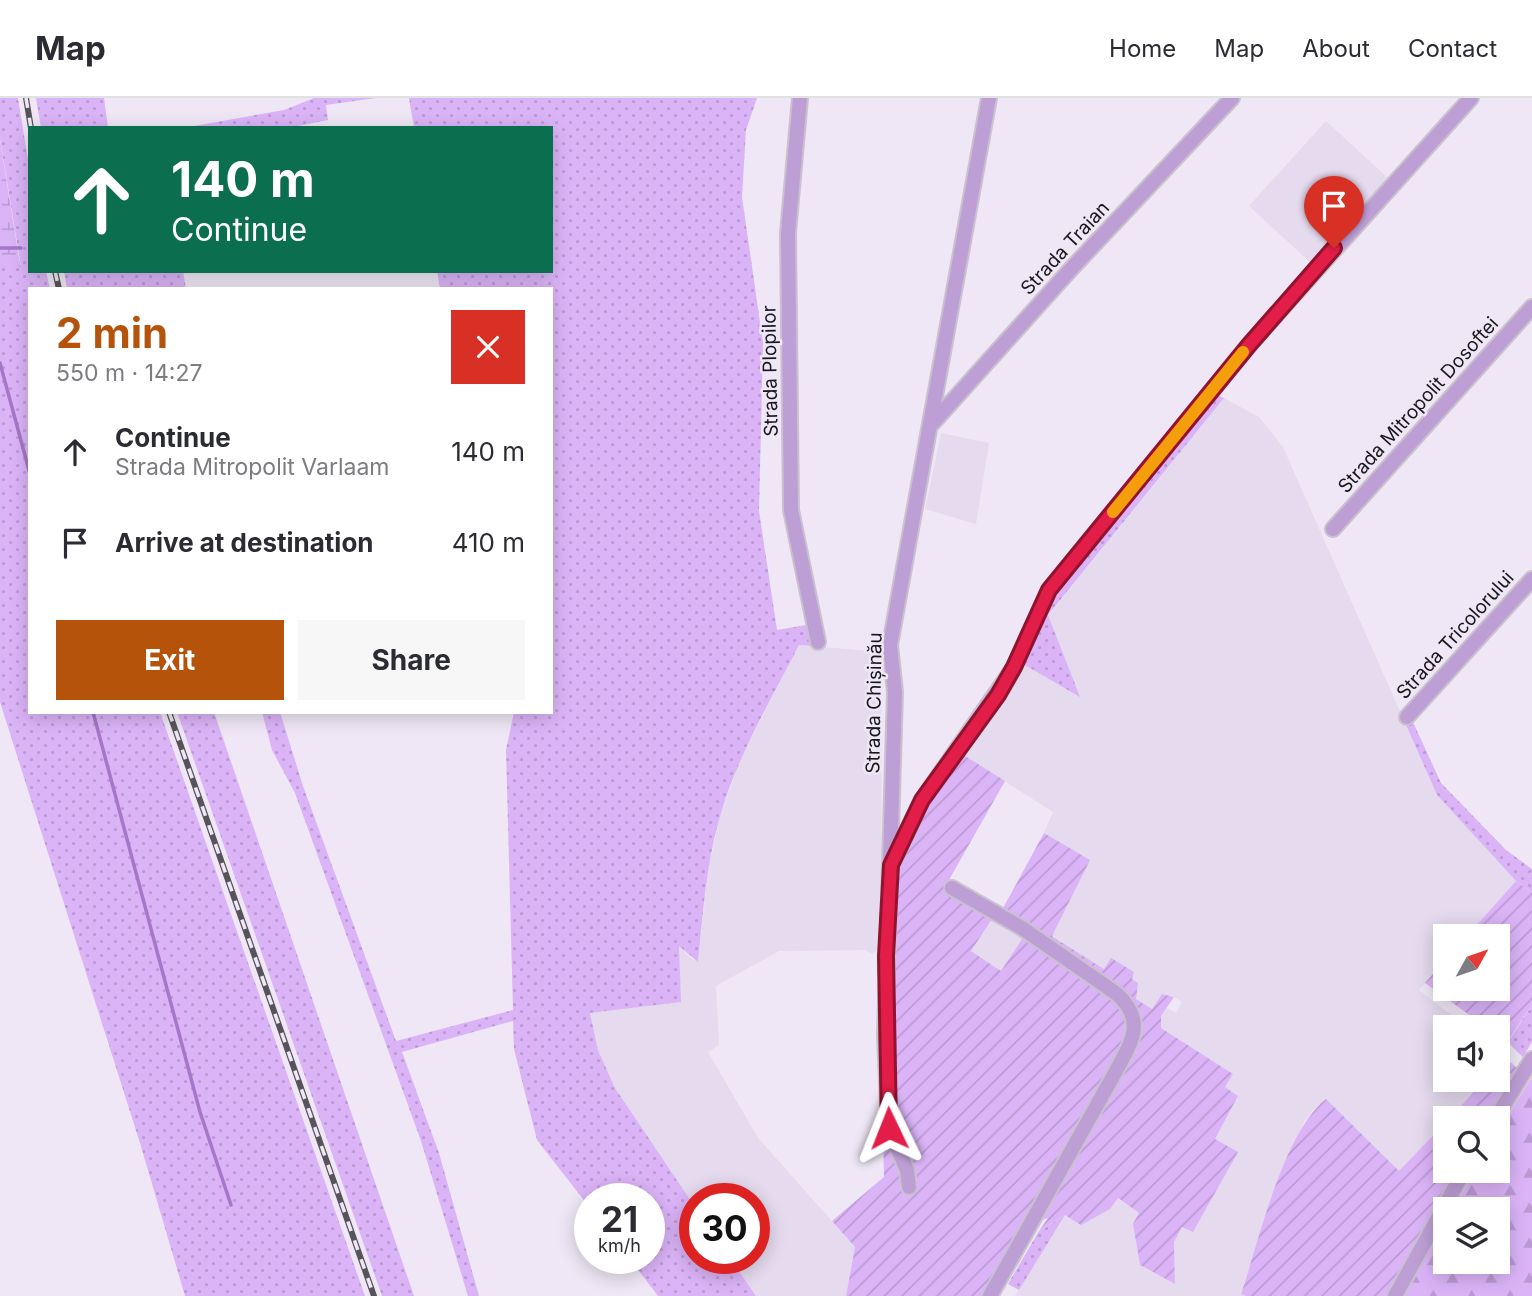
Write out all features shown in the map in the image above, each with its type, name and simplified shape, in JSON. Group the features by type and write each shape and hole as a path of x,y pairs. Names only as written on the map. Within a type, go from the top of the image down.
{"street":[{"name":"Strada Plopilor","path":"800,98 788,233 791,510 818,642"},
{"name":"Strada Chișinău","path":"909,1186 907,1170 889,1128 885,969 891,865 895,692 890,645 989,98"},
{"name":"Strada Traian","path":"930,426 1071,269 1232,98"},
{"path":"891,865 922,800 1014,667 1049,590 1249,345 1471,98"},
{"name":"Strada Mitropolit Dosoftei","path":"1333,529 1532,307"},
{"name":"Strada Tricolorului","path":"1407,717 1532,579"},
{"path":"952,888 1022,928 1117,994 1130,1006 1135,1021 1132,1041 990,1296"},
{"path":"1503,1106 1532,1059"},
{"path":"1395,1296 1457,1183"}],"shaded area":[{"path":"1326,121 1388,178 1311,263 1249,206"},
{"path":"1224,398 1259,417 1283,447 1437,795 1516,881 1478,924 1433,924 1433,974 1419,990 1451,1015 1433,1015 1433,1092 1474,1092 1461,1106 1433,1106 1433,1136 1399,1172 1326,1100 1314,1109 1305,1120 1279,1177 1241,1293 1246,1296 1015,1296 1065,1215 1117,1198 1139,1213 1140,1265 1175,1284 1174,1242 1182,1226 1193,1232 1237,1152 1215,1139 1238,1096 1225,1087 1233,1074 1161,1028 1161,1016 1167,1008 1176,1013 1182,1002 1171,995 1157,1002 1153,1010 1140,1003 1104,969 1052,935 1089,860 1044,833 1053,812 959,752 1023,664 1079,696 1048,616"},
{"path":"941,433 989,443 976,524 925,509"},
{"path":"799,645 881,652 882,944 873,954 864,950 779,951 716,986 719,1045 708,1052 758,1138 855,1247 846,1296 756,1296 741,1274 770,1274 770,1183 679,1183 615,1088 598,1050 590,1013 680,1002 679,945 690,958 698,962 708,873 719,819 741,758"},
{"path":"992,919 1022,939 1001,971 971,951"}],"green space":[{"path":"0,98 18,98 28,160 28,273 46,273 50,287 28,287 28,714 161,714 365,1296 185,1296 140,1143 0,702 0,267 21,267 0,139"},
{"path":"36,98 104,98 108,126 41,126"},
{"path":"314,98 376,98 326,105 328,120 298,126 194,126 284,110"},
{"path":"409,98 757,98 746,130 742,197 763,343 759,511 777,630 812,624 814,646 799,645 754,731 726,797 711,855 698,962 679,946 681,1002 590,1013 598,1050 615,1088 679,1183 679,1274 741,1274 756,1296 658,1296 641,1274 665,1274 665,1183 574,1183 574,1187 537,1140 514,1049 513,1021 402,1052 439,1153 479,1296 468,1296 421,1141 295,793 272,750 263,714 281,714 303,786 396,1041 513,1010 506,750 514,714 553,714 553,287 440,287 437,273 553,273 553,126 414,126"},
{"path":"0,140 19,258 21,267 0,267"},
{"path":"64,273 183,273 186,287 67,287"},
{"path":"1214,394 1224,398 1048,615 1080,697 1023,664 1040,615 1051,593"},
{"path":"178,714 215,714 414,1296 382,1296"},
{"path":"1412,720 1441,783 1506,850 1532,869 1532,892 1516,881 1437,795 1406,725"},
{"path":"959,752 1005,781 945,887 952,897 992,919 971,951 1001,971 1022,939 1115,999 1126,1010 1128,1035 982,1296 846,1296 855,1247 832,1221 884,1177 883,1133 892,1124 890,953 896,864 927,799"},
{"path":"1044,833 1090,860 1052,936 1104,969 1111,958 1134,972 1132,979 1138,983 1136,999 1152,1009 1162,994 1174,997 1161,1016 1161,1028 1233,1074 1225,1087 1238,1096 1215,1139 1238,1152 1193,1232 1182,1227 1174,1242 1175,1284 1140,1265 1133,1224 1139,1213 1118,1198 1110,1209 1081,1225 1065,1215 1039,1231 1048,1218 1039,1221 1138,1046 1143,1026 1134,1002 1002,910"},
{"path":"1516,881 1532,892 1532,1005 1510,1038 1510,1015 1469,1015 1450,1001 1510,1001 1510,924 1478,924"},
{"path":"1433,974 1433,989 1425,983"},
{"path":"1532,1005 1532,1042 1523,1057 1510,1045 1510,1039"},
{"path":"1510,1062 1517,1068 1510,1080"},
{"path":"1532,1077 1532,1296 1403,1296 1433,1243 1433,1274 1510,1274 1510,1197 1460,1197 1468,1183 1510,1183 1510,1113"},
{"path":"1474,1092 1504,1092 1496,1106 1461,1106"},
{"path":"1326,1099 1399,1171 1433,1136 1433,1183 1452,1183 1444,1197 1433,1197 1433,1216 1387,1296 1241,1294 1274,1189 1297,1136"},
{"path":"1065,1215 1019,1290 1008,1284 1039,1231"}],"waterway":[{"path":"0,248 21,248"},
{"path":"0,363 28,467"},
{"path":"94,714 200,1112 231,1205"}],"railway":[{"path":"26,98 31,126"},
{"path":"55,273 59,287"},
{"path":"170,714 374,1296"}],"slow traffic":[{"path":"1113,512 1243,352"}],"route":[{"path":"889,1128 885,1036 891,865 922,800 956,749 998,695 1014,667 1036,612 1049,590 1249,345 1334,248"}]}
